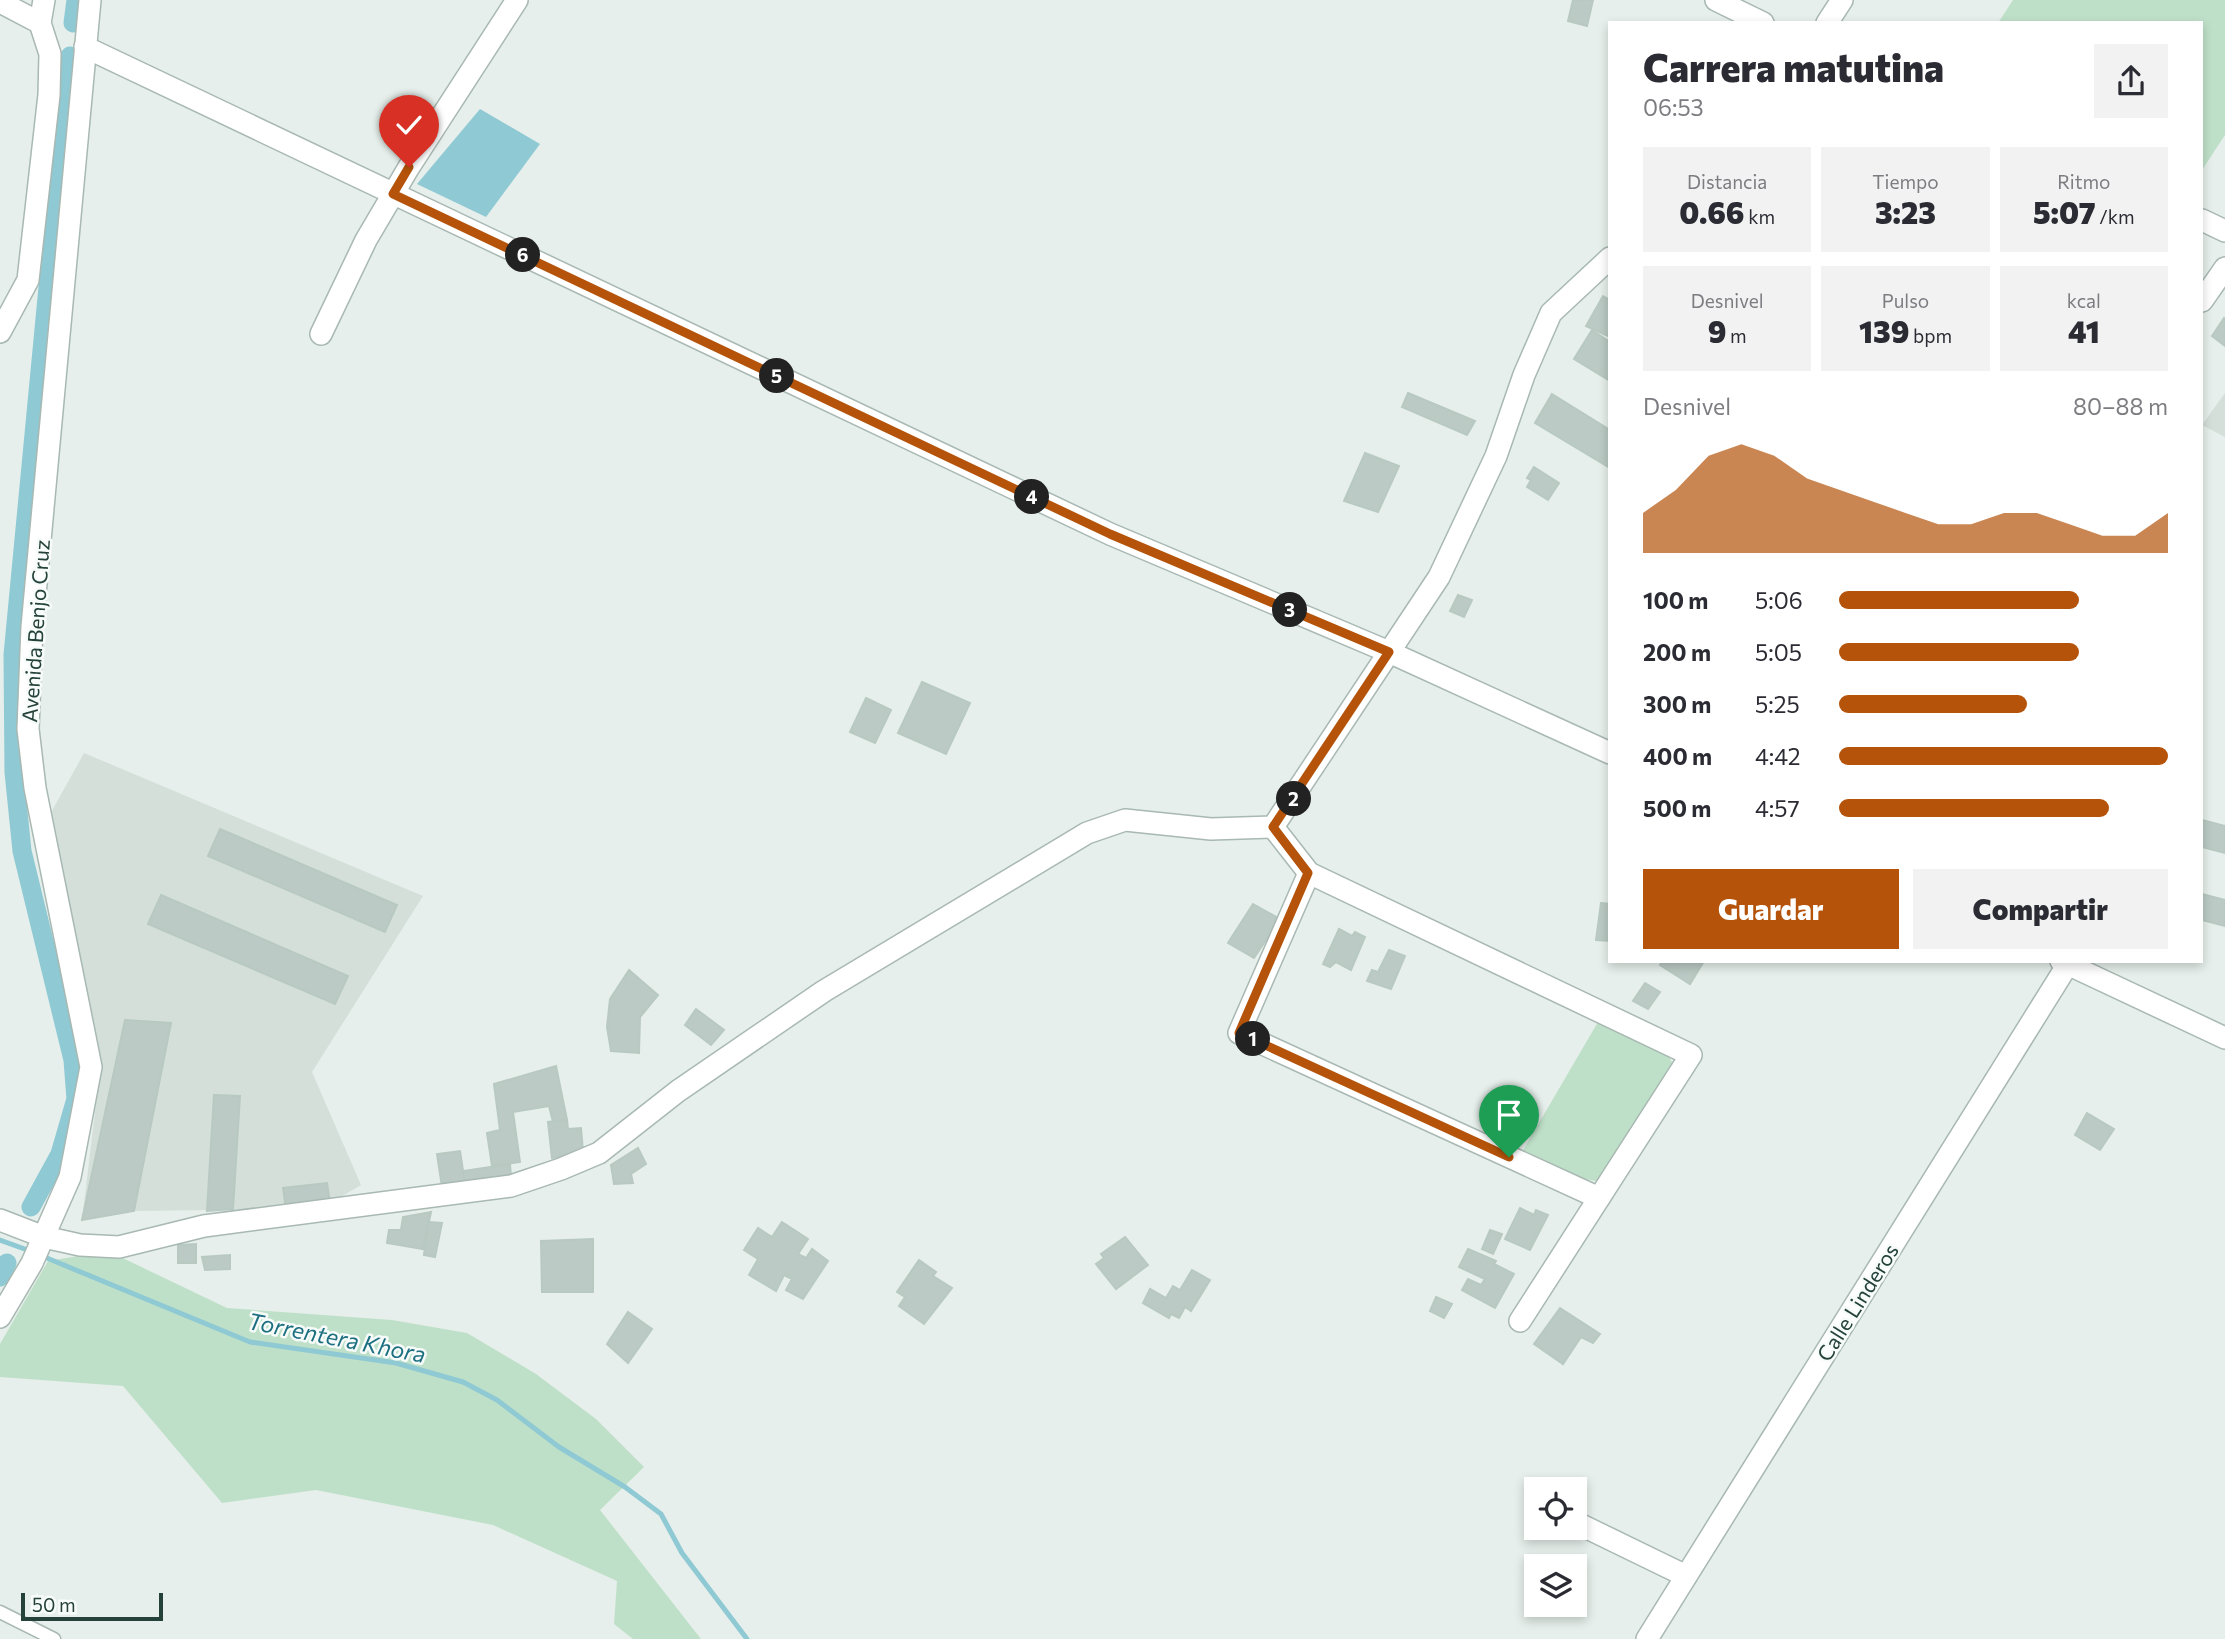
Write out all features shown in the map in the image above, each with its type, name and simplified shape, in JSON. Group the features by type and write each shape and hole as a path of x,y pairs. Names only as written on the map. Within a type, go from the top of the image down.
{"street":[{"name":"Avenida Benjo Cruz","path":"0,1317 70,1177 90,1067 37,802 28,729 51,231 50,54 40,23 44,0"},
{"name":"Avenida Benjo Cruz","path":"0,332 51,231 85,47 90,0"},
{"path":"321,334 366,240 453,96 517,0"},
{"path":"1716,0 1759,21"},
{"path":"1828,21 1842,0"},
{"path":"0,2 40,23"},
{"path":"85,47 1110,534 1389,652 1608,752"},
{"path":"2203,220 2225,231"},
{"path":"1273,827 1439,577 1496,456 1524,375 1551,313 1608,260"},
{"path":"2203,300 2225,268"},
{"path":"3,1222 36,1246 119,1248 204,1226 511,1186 561,1170 600,1153 678,1091 824,991 1087,833 1125,820 1212,829 1273,827"},
{"path":"1273,827 1308,873 1691,1055 1520,1321"},
{"path":"1308,873 1239,1033 1599,1199"},
{"name":"Calle Linderos","path":"1647,1639 2063,963"},
{"path":"2066,963 2225,1038"},
{"path":"1587,1528 1686,1576"}],"lane":[{"path":"0,1612 54,1639"}],"shaded area":[{"path":"2225,393 2225,437 2203,424"},
{"path":"84,753 423,896 312,1072 361,1185 330,1203 286,1209 134,1211 82,1220 99,1079 49,816"}],"green space":[{"path":"2013,0 2225,0 2225,135 2203,168 2203,21 1999,21"},
{"path":"1598,1022 1669,1056 1673,1065 1605,1174 1596,1181 1584,1179 1522,1152"},
{"path":"108,1251 227,1308 392,1320 467,1333 536,1374 596,1419 644,1467 600,1510 701,1639 633,1639 614,1624 617,1581 493,1525 316,1490 222,1503 123,1386 0,1377 0,1344 48,1261"}],"water":[{"path":"480,109 540,144 486,217 417,184"}],"building":[{"path":"1573,0 1593,0 1587,26 1568,21"},
{"path":"1603,296 1608,299 1608,336 1586,326"},
{"path":"2225,319 2225,346 2212,336"},
{"path":"1592,330 1608,341 1608,380 1574,359"},
{"path":"1408,393 1475,421 1467,435 1402,407"},
{"path":"1552,394 1608,429 1608,467 1535,423"},
{"path":"1365,453 1399,466 1378,512 1344,501"},
{"path":"1534,467 1559,483 1548,500 1527,487 1531,480 1527,478"},
{"path":"1458,595 1472,600 1464,617 1450,611"},
{"path":"922,682 970,703 946,754 898,733"},
{"path":"866,698 891,710 875,743 850,732"},
{"path":"2203,820 2225,826 2225,853 2203,847"},
{"path":"220,829 397,905 385,932 208,856"},
{"path":"2203,894 2225,900 2225,926 2203,920"},
{"path":"161,895 348,976 335,1004 148,924"},
{"path":"1601,903 1608,904 1608,941 1596,940"},
{"path":"1253,904 1280,919 1254,958 1228,943"},
{"path":"1339,929 1352,936 1355,932 1365,937 1351,970 1336,962 1330,967 1323,964"},
{"path":"1389,950 1405,956 1391,989 1367,981 1372,970 1378,972"},
{"path":"1662,963 1703,963 1690,984 1660,965"},
{"path":"629,970 658,995 640,1017 639,1053 611,1051 607,1027 610,999"},
{"path":"1645,983 1660,992 1648,1009 1633,1001"},
{"path":"696,1009 724,1030 711,1045 685,1025"},
{"path":"125,1020 171,1023 134,1211 82,1220"},
{"path":"556,1066 567,1120 553,1122 549,1106 513,1112 520,1162 492,1166 487,1133 500,1130 494,1084"},
{"path":"214,1095 240,1096 233,1209 207,1211"},
{"path":"2087,1113 2114,1129 2100,1150 2075,1135"},
{"path":"567,1120 568,1129 581,1128 583,1152 552,1158 548,1122"},
{"path":"638,1148 646,1164 631,1174 633,1183 614,1184 611,1165"},
{"path":"460,1151 465,1184 442,1187 437,1154"},
{"path":"510,1164 511,1177 465,1185 463,1171"},
{"path":"327,1183 330,1203 286,1209 283,1188"},
{"path":"1520,1208 1534,1215 1536,1210 1548,1215 1530,1250 1505,1239"},
{"path":"431,1212 423,1249 387,1243 389,1230 401,1230 403,1217"},
{"path":"428,1222 442,1223 435,1257 424,1255"},
{"path":"782,1222 808,1239 798,1254 806,1258 812,1249 828,1261 803,1299 786,1290 792,1279 784,1275 776,1291 749,1275 758,1259 744,1250 758,1228 772,1237"},
{"path":"1490,1230 1502,1234 1493,1254 1482,1249"},
{"path":"1125,1237 1148,1265 1116,1289 1096,1264 1104,1258 1101,1254"},
{"path":"593,1239 593,1292 542,1292 541,1241"},
{"path":"196,1244 196,1263 178,1263 178,1245"},
{"path":"1468,1249 1496,1261 1494,1264 1514,1274 1495,1308 1462,1290 1468,1279 1481,1285 1485,1279 1459,1267"},
{"path":"230,1255 230,1269 205,1270 202,1257"},
{"path":"919,1260 936,1272 933,1276 952,1288 924,1324 899,1306 905,1297 897,1292"},
{"path":"1192,1270 1210,1280 1191,1311 1185,1307 1179,1318 1171,1314 1169,1318 1143,1303 1150,1289 1166,1298 1173,1286 1180,1290"},
{"path":"1436,1297 1452,1304 1444,1318 1430,1311"},
{"path":"1560,1308 1600,1334 1593,1343 1581,1337 1563,1364 1534,1344"},
{"path":"628,1312 652,1329 628,1363 607,1344"}],"waterway":[{"path":"73,23 76,0"},
{"path":"31,1207 60,1154 76,1099 73,1060 22,851 14,772 13,655 70,56"},
{"name":"Torrentera Khora","path":"0,1240 33,1252"},
{"name":"Torrentera Khora","path":"42,1256 250,1342 396,1363 463,1382 497,1400 559,1447 625,1487 661,1514 682,1553 747,1639"},
{"path":"0,1277 7,1263"}],"route":[{"path":"409,167 393,194 1110,534 1389,652 1289,807 1273,827 1308,873 1239,1033 1509,1157"}]}
